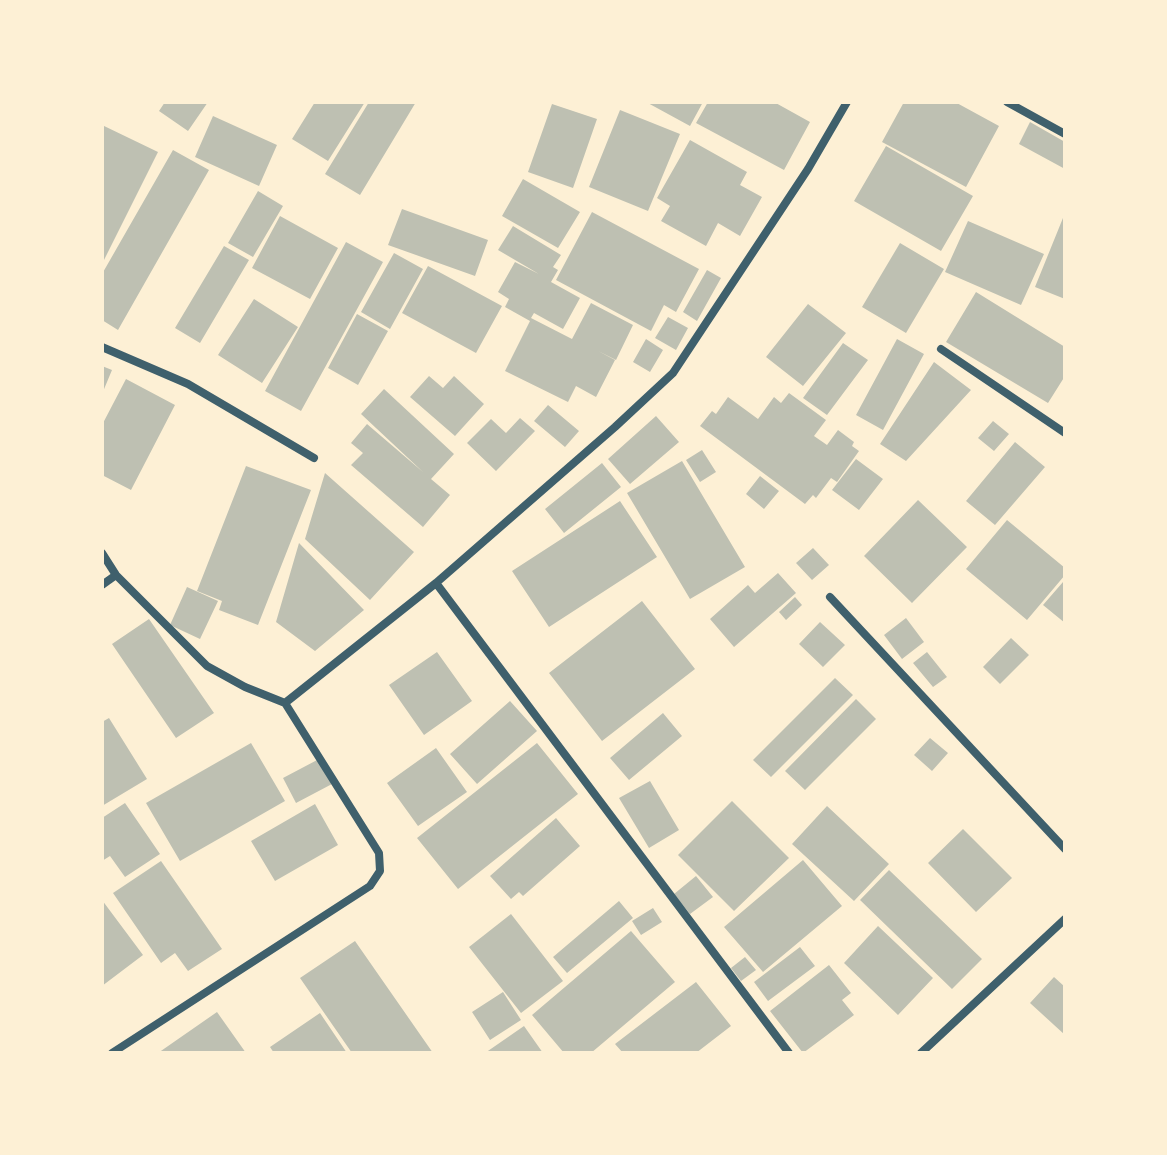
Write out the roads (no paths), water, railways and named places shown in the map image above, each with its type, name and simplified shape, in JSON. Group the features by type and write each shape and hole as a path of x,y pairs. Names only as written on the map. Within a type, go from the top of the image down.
{"street":[{"path":"285,703 436,583 673,373 808,169 847,102"},
{"path":"1007,102 1065,134"},
{"path":"102,347 188,384 314,458"},
{"path":"941,349 1065,433"},
{"path":"102,553 116,575 207,666 245,687 285,703 379,853 380,871 370,886 112,1053"},
{"path":"102,585 116,575"},
{"path":"436,583 789,1053"},
{"path":"830,597 1065,849"},
{"path":"921,1053 1065,919"}]}
